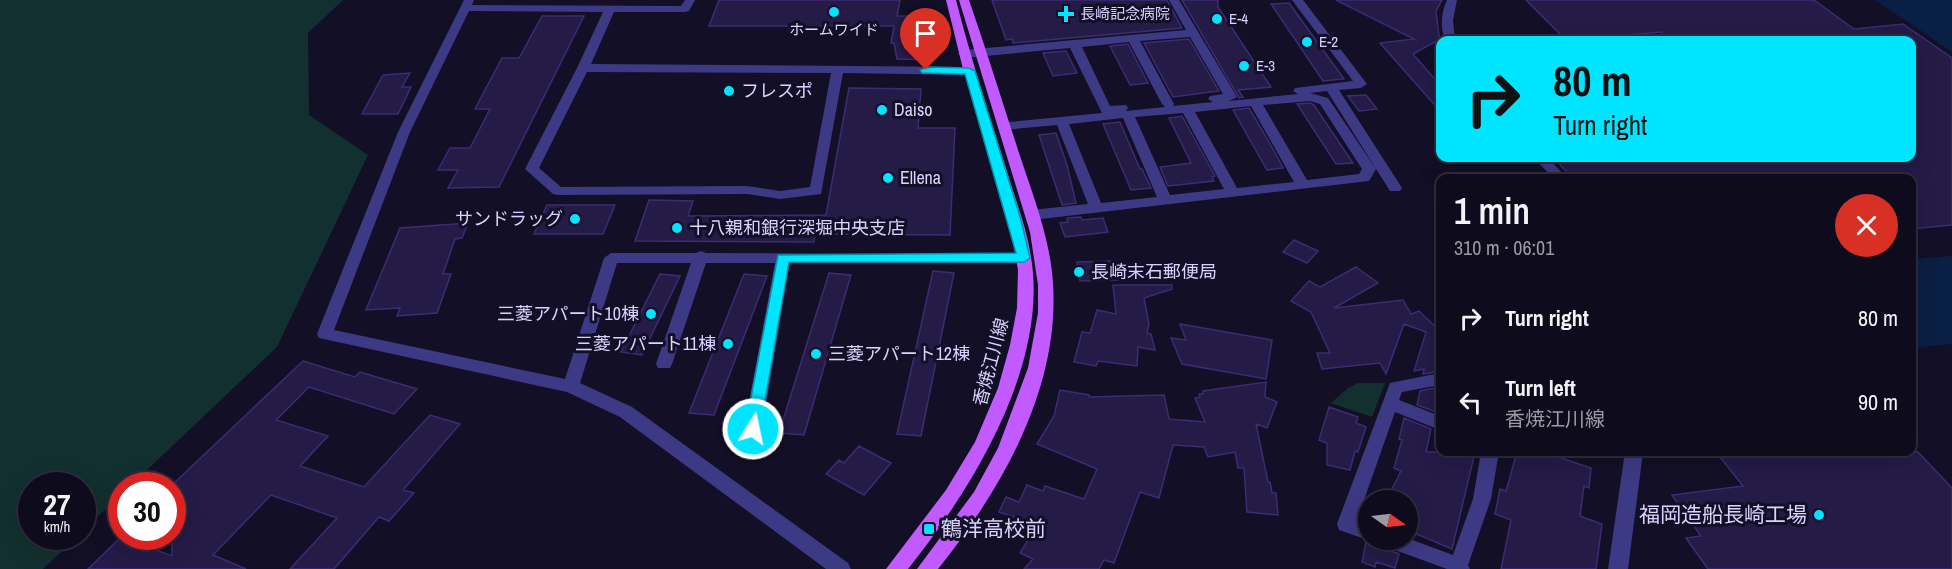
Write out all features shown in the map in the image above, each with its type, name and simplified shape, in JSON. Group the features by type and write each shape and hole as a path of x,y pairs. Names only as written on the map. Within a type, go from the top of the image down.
{"main road":[{"name":"香焼江川線","path":"896,569 929,529 973,466 997,416 1021,333 1024,303 1024,258 963,54 951,0"},
{"path":"927,569 950,540 994,474 1019,421 1042,336 1045,304 1043,257 1032,214 964,0"}],"street":[{"path":"690,0 685,9 609,10 467,4 404,132 325,334 571,386 626,412 841,569"},
{"path":"1174,0 1231,97"},
{"path":"1075,45 1106,110 1361,84 1297,0"},
{"path":"1448,36 1448,7 1452,0"},
{"path":"609,10 583,68 532,169 558,191 747,190 780,195 816,191 838,69"},
{"path":"963,54 1193,33"},
{"path":"1133,38 1168,104"},
{"path":"583,68 969,71"},
{"path":"1331,88 1395,188"},
{"path":"1004,126 1310,97 1324,101 1369,169 1364,178 1032,214"},
{"path":"1255,102 1302,184"},
{"path":"1188,110 1233,192"},
{"path":"1128,115 1166,199"},
{"path":"1062,122 1096,208"},
{"path":"1545,162 1556,174"},
{"path":"571,386 611,258 701,256 1024,258"},
{"path":"664,364 701,256"},
{"path":"753,429 783,258"},
{"path":"1358,490 1396,387 1436,379"},
{"path":"1390,403 1436,421"},
{"path":"1416,550 1459,567 1482,499 1489,456"},
{"path":"1618,569 1633,456"},
{"path":"1358,491 1346,524 1358,528"}],"green space":[{"path":"0,0 343,0 308,33 309,115 368,155 277,347 145,472 108,472 108,507 96,518 96,472 18,472 18,550 63,550 43,569 0,569"},
{"path":"1358,383 1385,383 1372,417 1331,403 1348,388"}],"water":[{"path":"1875,0 1952,0 1952,52"},
{"path":"1952,256 1952,344 1916,348 1916,259"}],"building":[{"path":"719,0 900,0 897,16 930,16 928,43 934,43 933,60 897,59 894,43 891,43 894,26 709,26"},
{"path":"992,0 1167,0 1182,28 1013,43 1012,39 1006,40"},
{"path":"1182,0 1218,0 1218,7 1271,87 1238,90 1243,97 1239,98"},
{"path":"1336,0 1442,0 1436,11 1439,36 1436,36 1436,41 1413,54 1436,80 1436,106 1380,43 1414,39"},
{"path":"1526,0 1814,0 1854,29 1903,24 1952,58 1952,225 1916,229 1916,174 1568,174 1558,162 1916,162 1916,36 1662,36 1662,32 1614,36 1562,36"},
{"name":"E-2","path":"1289,3 1344,79 1323,81 1271,4"},
{"path":"542,16 584,16 499,187 448,188 458,170 438,170 450,148 470,148 490,109 475,109 502,58 519,58"},
{"path":"1189,39 1219,91 1173,97 1144,43"},
{"path":"1128,44 1148,83 1130,85 1110,46"},
{"path":"1066,51 1077,73 1053,76 1043,53"},
{"path":"410,73 402,87 411,87 398,114 362,114 383,75"},
{"path":"849,88 921,89 918,128 955,128 950,235 815,234 814,242 635,241 649,200 693,201 688,216 826,215"},
{"path":"1366,95 1377,109 1359,111 1348,96"},
{"path":"1297,104 1314,105 1353,163 1336,164"},
{"path":"1249,108 1283,168 1267,170 1233,110"},
{"path":"1182,116 1215,176 1212,177 1214,181 1168,186 1160,167 1191,163 1169,118"},
{"path":"1120,122 1140,169 1151,188 1131,190 1103,124"},
{"path":"1056,133 1076,203 1062,205 1039,135"},
{"name":"サンドラッグ","path":"547,205 615,205 603,234 534,234"},
{"path":"1081,217 1082,220 1103,218 1108,232 1065,237 1060,223 1068,222 1067,218"},
{"path":"468,223 462,238 455,239 443,274 451,274 437,313 397,316 400,308 366,310 400,228"},
{"path":"1294,240 1318,251 1307,263 1283,252"},
{"path":"1115,261 1118,280 1080,281 1077,262"},
{"path":"1356,267 1378,283 1334,308 1403,300 1411,314 1419,311 1436,327 1436,372 1423,374 1424,369 1414,371 1426,332 1404,324 1386,374 1380,363 1322,369 1317,353 1330,353 1311,312 1291,301 1309,281 1320,287"},
{"path":"933,271 954,273 921,436 897,434"},
{"name":"三菱アパート12棟","path":"829,273 851,275 804,435 779,433"},
{"name":"三菱アパート10棟","path":"660,274 680,276 642,355 621,352"},
{"name":"三菱アパート11棟","path":"744,274 767,276 714,415 689,413"},
{"path":"1113,285 1172,285 1172,289 1144,298 1149,324 1147,333 1151,334 1155,350 1138,347 1137,366 1098,361 1096,366 1074,362 1082,332 1090,333 1097,310 1116,314"},
{"path":"1180,324 1272,340 1266,379 1182,364 1171,338 1186,340"},
{"path":"303,361 355,377 360,372 417,389 394,414 309,387 276,420 328,436 300,466 364,487 430,415 460,424 403,490 414,493 389,521 379,517 334,569 290,569 337,518 271,495 213,555 246,569 88,569 108,550 156,550 172,556 172,550 186,550 186,472"},
{"path":"1266,382 1265,397 1277,402 1267,428 1256,424 1268,482 1270,482 1272,493 1276,493 1278,515 1247,512 1244,468 1238,468 1235,452 1208,457 1204,447 1173,445 1159,498 1140,492 1114,563 1104,560 1099,569 1024,569 1033,559 1020,553 1038,525 999,512 1006,497 1019,502 1027,485 1043,491 1045,486 1084,499 1097,469 1037,444 1054,416 1060,390 1089,395 1089,397 1164,395 1169,419 1205,422 1195,398 1200,397 1199,394 1203,394 1203,391"},
{"path":"1436,388 1436,412 1417,405 1420,391"},
{"path":"1329,407 1358,417 1356,423 1366,427 1358,452 1355,451 1350,470 1327,465 1327,443 1319,440"},
{"path":"1404,418 1431,429 1426,452 1436,452 1436,456 1474,456 1452,549 1418,535 1418,490 1392,490 1401,471 1394,468 1402,440 1399,439"},
{"path":"859,446 891,463 864,495 826,474 839,460 844,463"},
{"name":"福岡造船長崎工場","path":"1918,452 1952,488 1952,569 1708,569 1686,538 1701,536 1672,495 1743,486 1719,456 1916,456"},
{"path":"1516,456 1555,456 1591,468 1589,488 1584,486 1580,516 1602,524 1596,569 1501,569 1511,520 1495,514 1500,489 1506,491"},
{"path":"1364,550 1388,550 1399,554 1395,568 1376,562 1375,567 1362,562"}],"place":[{"name":"ホームワイド","path":"834,12"},
{"name":"長崎記念病院","path":"1066,14"},
{"name":"E-4","path":"1217,19"},
{"name":"E-2","path":"1307,42"},
{"name":"E-3","path":"1244,66"},
{"name":"フレスポ","path":"729,91"},
{"name":"Daiso","path":"882,110"},
{"name":"Ellena","path":"888,178"},
{"name":"サンドラッグ","path":"575,219"},
{"name":"十八親和銀行深堀中央支店","path":"677,228"},
{"name":"長崎末石郵便局","path":"1079,272"},
{"name":"三菱アパート10棟","path":"651,314"},
{"name":"三菱アパート11棟","path":"728,344"},
{"name":"三菱アパート12棟","path":"816,354"},
{"name":"福岡造船長崎工場","path":"1819,515"},
{"name":"鶴洋高校前","path":"929,529"}],"route":[{"path":"753,429 783,258 1024,258 969,71 926,70"}]}
